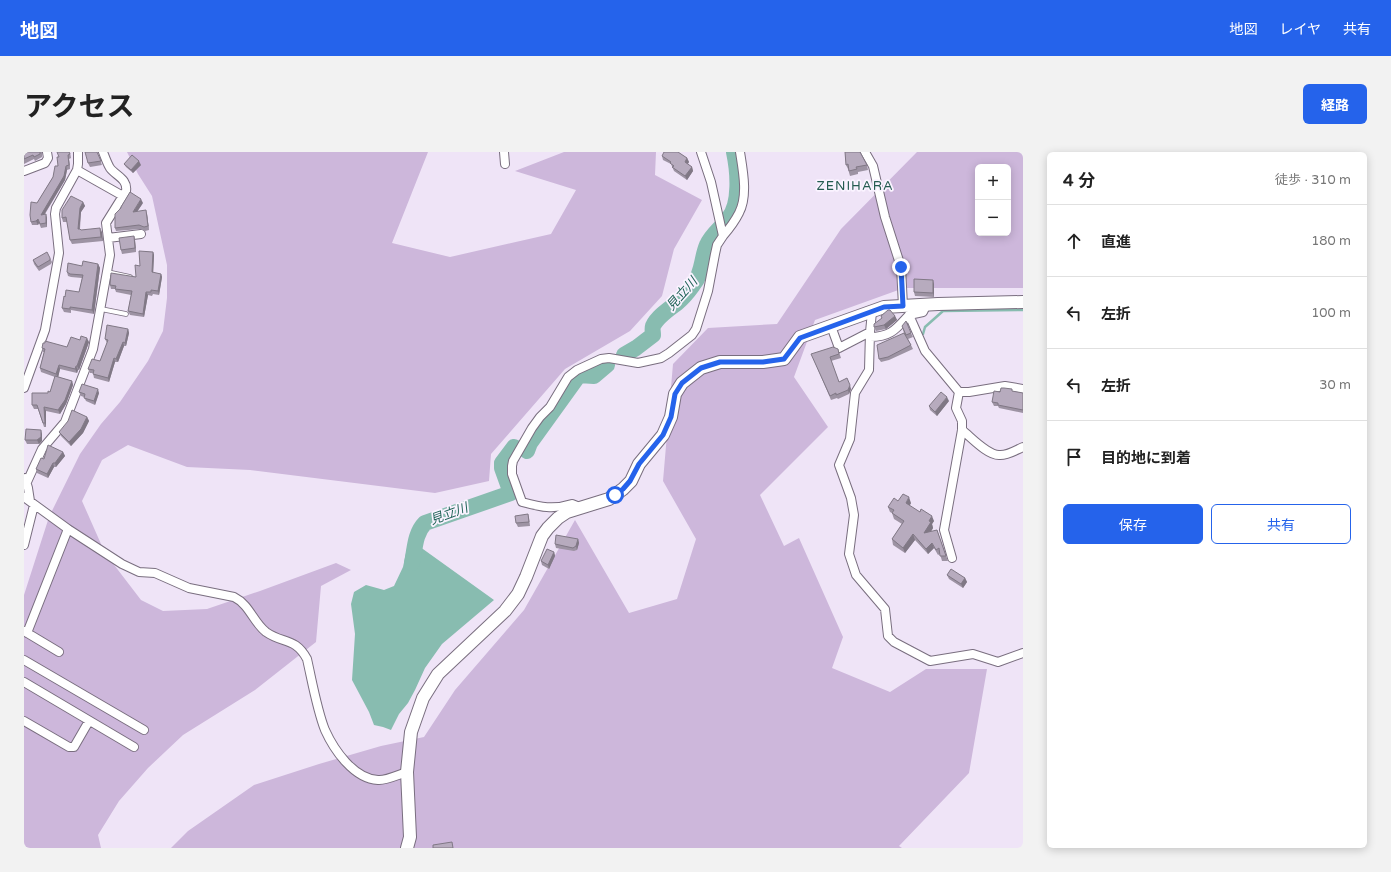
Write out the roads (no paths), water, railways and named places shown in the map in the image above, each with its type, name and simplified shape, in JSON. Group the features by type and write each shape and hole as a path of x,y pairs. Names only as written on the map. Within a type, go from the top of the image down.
{"street":[{"path":"24,171 45,163 48,158 47,152"},
{"path":"24,388 45,330 59,253 55,214 56,208 77,170 78,152"},
{"path":"25,541 30,501 25,480 42,449 65,422 93,349 110,254 106,223 126,191 127,186 110,168 103,152"},
{"path":"504,152 504,160 506,164"},
{"path":"582,508 572,504 560,508 538,506 522,502 511,470 513,461 532,428 550,407 562,386 572,373 601,359 609,358 638,363 652,361 669,353 692,335 696,329 708,291 714,254 722,229 711,182 701,152"},
{"path":"722,229 737,218 743,202 743,179 740,152"},
{"path":"865,152 873,166 885,217 901,267 906,310 925,351 959,392"},
{"path":"77,170 123,196"},
{"path":"108,238 141,234"},
{"path":"407,848 410,837 407,772 410,732 423,698 430,686 438,674 505,611 518,594 542,536 548,528 558,518 567,512 609,499 627,485 639,464 663,435 671,417 675,394 682,383 701,368 720,362 763,362 784,359 800,338 884,307 906,310 927,304 1023,302"},
{"path":"831,326 839,348 870,334 880,337 895,331 906,310"},
{"path":"872,312 870,334 870,370 855,393 850,439 840,465 851,498 854,515 849,554 856,575 885,609 888,636 894,642 930,661 974,654 998,662 1023,653"},
{"path":"959,392 969,392 1005,386 1023,389"},
{"path":"952,558 944,530 962,430 962,421 956,408 959,392"},
{"path":"962,430 990,453 998,455 1007,454 1023,447"},
{"path":"30,501 68,529 122,564 139,572 155,573 189,588 234,597 240,600 247,607 261,628 273,636 293,643 304,654 307,659 326,730 338,752 353,769 364,777 376,780 407,772"},
{"path":"59,652 25,632 68,529"},
{"path":"24,660 144,730"},
{"path":"24,682 134,747"},
{"path":"24,721 69,747 74,747 89,721"}],"lane":[{"path":"107,272 132,277"},
{"path":"101,309 126,314"}],"waterway":[{"name":"見立川","path":"624,355 653,335 653,326 657,319 681,299 699,276 705,250 709,241 728,219 735,205 737,196 737,168 734,152"},
{"path":"923,334 925,327 943,311 1023,310"},
{"name":"見立川","path":"527,451 530,443 579,375 594,376 607,365"},
{"name":"見立川","path":"412,563 417,536 425,523 511,493 502,468 502,463 514,447"}],"district":[{"name":"ZENIHARA","path":"855,186"}]}
